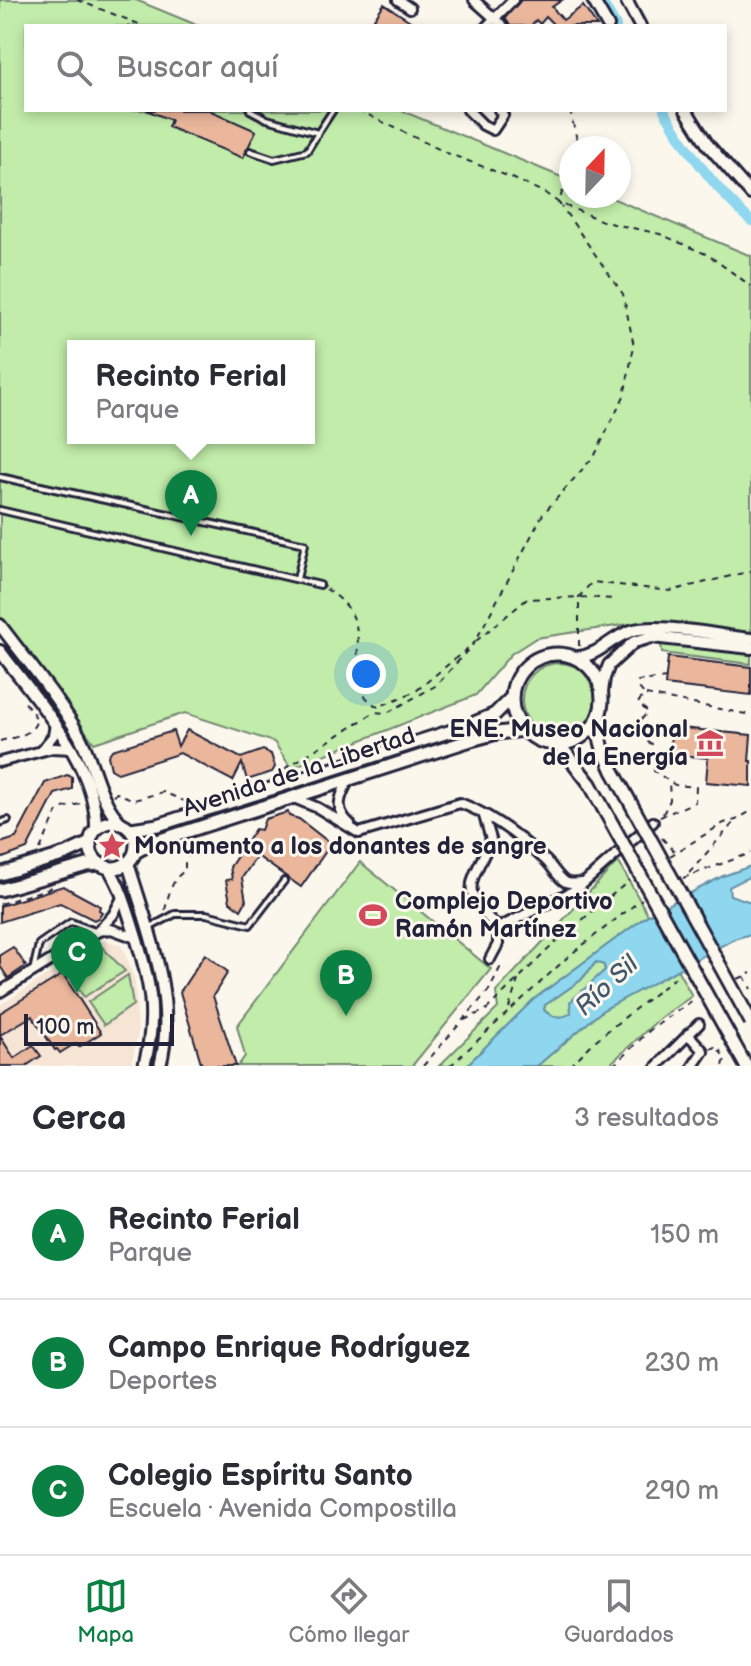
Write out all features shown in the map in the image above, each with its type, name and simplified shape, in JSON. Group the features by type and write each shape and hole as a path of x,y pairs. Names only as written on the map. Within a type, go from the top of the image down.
{"main road":[{"path":"555,654 577,654 594,672 602,692 602,706 596,723 582,737 559,744 541,741 525,730 516,716 512,697 517,679 530,663 555,654"},
{"name":"Avenida de la Libertad","path":"126,826 158,825 467,726 495,714 512,697"},
{"path":"596,723 613,771 751,1022"},
{"name":"Avenida de la Libertad","path":"135,852 154,842 471,740 525,730"},
{"path":"559,744 590,784 746,1066"},
{"path":"0,890 87,865 118,867 128,863 135,852 136,840 126,826 107,822 96,830 90,843 91,851 105,866"},
{"path":"0,874 66,854 90,843"}],"street":[{"path":"398,0 410,8"},
{"path":"474,0 501,24"},
{"path":"489,24 513,0"},
{"path":"593,0 607,24"},
{"path":"626,0 639,24"},
{"path":"470,112 493,130 503,115 501,112"},
{"path":"687,112 708,145 751,194"},
{"path":"0,625 72,723 94,768 110,812 126,826"},
{"path":"577,654 595,654 631,631 650,628 751,639"},
{"path":"602,692 609,665 634,642 652,637 751,648"},
{"path":"0,651 72,749 92,800 96,830"},
{"path":"39,751 53,736 55,724"},
{"path":"0,762 39,751 64,747 72,749"},
{"path":"350,778 340,801 341,814 351,825 370,831"},
{"path":"290,797 318,808 354,831 370,831 455,802 464,804 541,855 568,884 582,883"},
{"path":"484,815 491,836 470,891 474,903 498,928 498,944 490,959"},
{"path":"498,928 582,883 653,822"},
{"path":"491,836 507,831"},
{"path":"128,863 165,995 167,1026 160,1066"},
{"path":"105,866 123,896 151,987 152,1038 144,1066"},
{"path":"548,903 557,890 560,875"},
{"path":"0,992 97,932 113,915 123,896"},
{"path":"97,932 111,929 136,938"},
{"path":"657,1066 699,1024"},
{"path":"688,1034 703,1051 693,1066"}],"lane":[{"path":"254,112 267,119 318,133"},
{"path":"250,151 274,159 307,151 332,112"},
{"path":"0,477 305,544 297,579"},
{"path":"0,510 320,585"},
{"path":"0,823 8,820"},
{"path":"147,929 175,914 206,914 250,925 284,881"},
{"path":"32,972 39,944 71,922 97,932"}],"path":[{"path":"77,0 139,24"},
{"path":"362,112 447,153 545,193 559,203"},
{"path":"570,112 576,136"},
{"path":"274,776 375,712 387,713 437,685 475,642 543,514 595,455 624,396 634,346 623,294 563,208"},
{"path":"571,208 605,222 660,234 708,255 751,286"},
{"path":"577,654 579,597 592,582 670,591 751,571"},
{"path":"320,585 339,596 352,610 358,628 358,681 362,694 378,707 416,691 527,599 615,599"},
{"path":"667,678 638,681 639,688 644,694 751,715"},
{"path":"644,694 638,703 648,712 639,722 648,729 644,740 652,744 649,751 657,754 654,771 675,785 696,787 695,802 653,822 675,853"},
{"path":"0,741 32,731 36,726 37,719 23,699"},
{"path":"663,815 670,800 669,781"},
{"path":"104,799 117,793 134,800 163,792 187,802"},
{"path":"40,850 59,809 92,800"},
{"path":"663,860 724,823 751,811"},
{"path":"687,876 736,820"},
{"path":"168,918 165,909 173,884 179,873 185,871 185,863 198,839"},
{"path":"675,882 751,853"},
{"path":"464,1020 486,1010 557,941 638,875"},
{"path":"450,1066 570,955 651,894"},
{"path":"423,1066 489,990 500,968 490,959"},
{"path":"731,982 751,973"},
{"path":"570,1066 596,1040 677,976"},
{"path":"744,976 751,989"},
{"path":"508,1011 518,979"},
{"path":"613,1066 650,1030 690,1001 704,995"},
{"path":"703,1051 717,1046 725,1059 723,1066"}],"shaded area":[{"path":"104,940 119,944 124,950 135,981 138,1032 131,1066 0,1066 0,1005"}],"green space":[{"path":"0,0 136,0 194,24 24,24 24,112 405,112 559,176 559,208 631,206 751,256 751,664 662,653 659,623 636,623 536,638 511,654 476,695 291,768 274,742 185,713 94,743 0,617"},
{"path":"559,663 573,666 585,674 593,686 596,700 593,714 585,726 573,734 559,737 545,734 533,726 525,714 522,700 525,686 533,674 545,666"},
{"path":"618,861 648,915 534,999 466,1066 439,1066 498,1008 496,992"},
{"name":"Complejo Deportivo Ramón Martínez","path":"360,862 491,969 412,1066 238,1066 245,1056 237,1026"},
{"path":"101,946 125,971 84,997 65,969"},
{"path":"596,962 604,965 605,970 580,995 571,1014 551,1016 544,1010 545,1005 581,980"},
{"path":"677,969 692,996 660,1018 608,1066 537,1066 603,1010"},
{"path":"128,975 133,1005 104,1025 88,1002"}],"water":[{"name":"Río Sil","path":"751,866 751,876 729,887 730,895 751,902 751,934 734,939 603,1010 537,1066 466,1066 534,999 648,915 723,876","holes":["596,962 604,965 605,970 570,1002 571,1013 557,1017 544,1010 545,1005 581,980"]}],"building":[{"path":"521,0 562,0 552,7 563,20 583,6 596,24 553,24 546,17 540,24 536,20 533,24 509,24 505,18"},
{"path":"384,4 415,24 383,24 374,19"},
{"path":"151,112 213,112 256,131 243,158 168,127 171,120"},
{"path":"668,657 751,667 751,695 665,685"},
{"path":"671,727 751,735 751,786 706,782 708,758 670,754"},
{"path":"187,730 241,758 263,750 271,754 275,767 272,772 247,780 242,763 233,781 180,753 118,773 111,769 108,756 112,750 173,731 178,746"},
{"path":"67,775 72,777 72,789 55,794 27,849 0,859 0,843 16,838 45,783"},
{"path":"288,812 289,816 299,819 331,844 301,887 257,856 242,878 246,901 241,910 230,902 226,880 232,879 230,867 255,829 261,830 265,819"},
{"path":"63,886 100,906 102,912 98,918 94,920 60,903 0,922 0,906"},
{"path":"13,947 26,966 8,978 0,966 0,955"},
{"path":"205,954 228,972 213,996 236,1066 202,1066 180,992"},
{"path":"63,974 101,1033 79,1047 76,1043 60,1053 32,1016 0,1035 0,1013"},
{"path":"0,1036 14,1058 33,1045 41,1056 26,1066 0,1066"}],"waterway":[{"path":"601,0 615,24"},
{"path":"665,112 703,169 751,221"}],"place":[{"name":"Recinto Ferial","path":"191,536"},
{"name":"ENE. Museo Nacional de la Energía","path":"710,743"},
{"name":"Monumento a los donantes de sangre","path":"112,846"},
{"name":"Complejo Deportivo Ramón Martínez","path":"373,915"},
{"name":"Colegio Espíritu Santo","path":"77,993"},
{"name":"Campo Enrique Rodríguez","path":"346,1016"}]}
